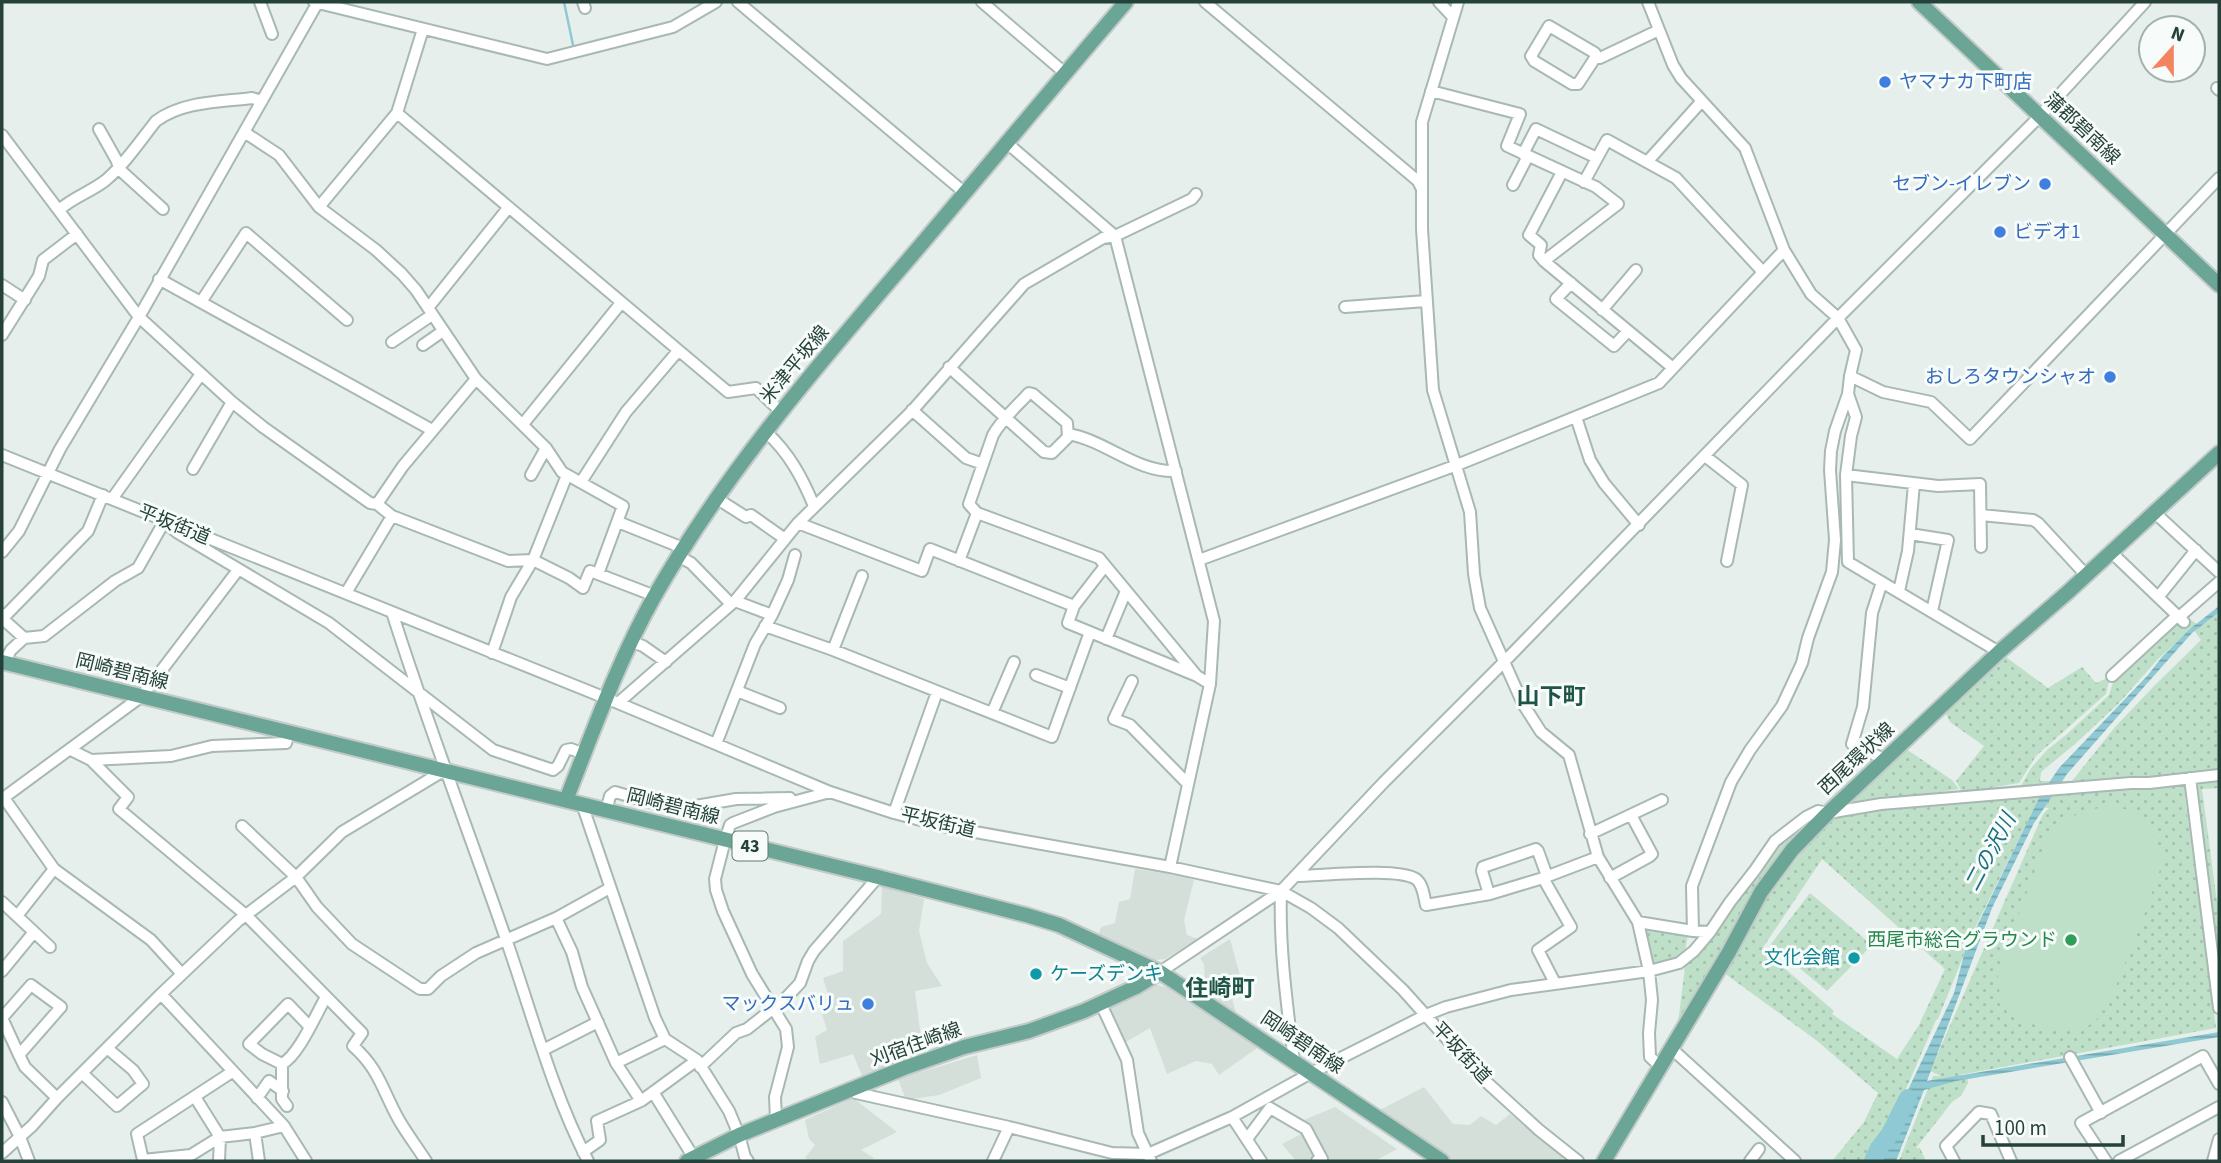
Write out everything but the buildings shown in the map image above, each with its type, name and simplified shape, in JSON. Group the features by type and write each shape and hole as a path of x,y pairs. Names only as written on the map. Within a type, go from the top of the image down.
{"main road":[{"name":"米津平坂線","path":"566,800 584,754 611,701 632,642 655,596 716,498 780,411 1126,2"},
{"name":"蒲郡碧南線","path":"1919,2 2219,285"},
{"name":"西尾環状線","path":"1604,1161 1660,1066 1678,1053 1761,892 1792,850 1999,652 2219,453"},
{"name":"岡崎碧南線","path":"3,662 878,877 1059,925 1160,972 1442,1161"},
{"name":"刈宿住崎線","path":"690,1159 739,1135 936,1055 1029,1031 1101,1004 1160,972"}],"street":[{"path":"260,2 272,34"},
{"path":"2,551 19,531 48,473 316,2 547,59 673,27 716,2"},
{"path":"739,2 965,193"},
{"path":"982,2 1066,74"},
{"path":"1205,2 1418,181 1421,187"},
{"path":"1439,2 1453,17"},
{"path":"1458,2 1422,122 1421,187 1433,390 1469,512 1480,608 1523,704 1541,732 1569,755 1598,857 1638,922 1649,971 1652,1000 1650,1057 1660,1066"},
{"path":"1648,2 1673,65 1701,102 1745,148 1784,250 1811,294 1839,318 1856,350 1848,394 1831,451 1835,540 1832,572 1808,638 1802,663 1782,706 1731,782 1692,886 1693,931"},
{"path":"1160,972 1281,891 1384,782 2040,116 2145,2"},
{"path":"1596,58 1595,53 1549,26 1531,56 1534,61 1572,84 1578,84 1596,58 1659,30"},
{"path":"319,207 397,113 423,29"},
{"path":"1431,91 1520,114 1507,146 1596,187 1618,204 1544,261"},
{"path":"59,210 105,180 162,117 193,105 253,98 262,101"},
{"path":"1647,162 1701,102"},
{"path":"397,113 728,392 756,388 780,411"},
{"path":"1513,185 1536,129 1597,159"},
{"path":"99,130 118,167 163,209"},
{"path":"244,132 287,162 319,207 389,260 416,290 476,379 546,448 562,472 623,506 598,573"},
{"path":"2,135 139,317 263,427 370,503 377,504 392,516 508,561 533,560 583,588 590,571 655,596"},
{"path":"1584,182 1607,140 1676,178 1763,272"},
{"path":"1007,143 1115,236 1214,621 1210,684 1170,867"},
{"path":"1562,172 1529,235 1541,244 1539,255 1673,368"},
{"path":"1850,376 1883,391 1931,402 1970,439 2219,178"},
{"path":"392,612 611,701 666,662 733,603 798,523 912,410 1024,284 1103,238 1115,236 1192,199 1196,194"},
{"path":"392,342 430,312 508,208"},
{"path":"2,335 39,276 43,260 78,233"},
{"path":"201,302 246,233 347,320"},
{"path":"1199,560 1457,465 1659,383 1784,250"},
{"path":"1602,310 1636,270"},
{"path":"159,279 432,430"},
{"path":"1571,284 1556,299 1615,346 1628,331"},
{"path":"2,285 25,300"},
{"path":"1345,307 1426,301"},
{"path":"523,424 621,303"},
{"path":"423,345 443,331"},
{"path":"581,482 626,412 678,351"},
{"path":"949,367 1007,418 1044,452 1049,454 1068,437 1067,423 1029,393 1007,418 995,431 969,504 977,513 1099,558 1197,676"},
{"path":"24,638 4,620 4,615 88,531 107,497 201,374"},
{"path":"377,504 403,466 476,379"},
{"path":"1848,394 1856,417 1846,475 1848,562 1999,652"},
{"path":"193,469 232,402"},
{"path":"912,410 966,458 983,464"},
{"path":"1576,416 1590,460 1604,483 1639,525"},
{"path":"766,432 796,467 814,506"},
{"path":"1068,434 1080,436 1144,466 1176,471"},
{"path":"531,475 546,448"},
{"name":"平坂街道","path":"2,455 392,612"},
{"path":"1704,456 1742,485 1727,561"},
{"path":"492,653 511,597 533,560 567,475"},
{"path":"1846,475 1938,486 1980,484 1981,547"},
{"path":"1899,591 1910,534 1914,484"},
{"path":"716,498 746,517 751,516 785,539"},
{"path":"2154,512 2219,572"},
{"path":"959,561 977,513"},
{"path":"1981,515 2033,520 2086,575"},
{"path":"346,593 392,516"},
{"path":"3,662 24,638 44,636 115,581 138,568 164,522 329,624 494,750 553,770 566,750 572,749 584,754"},
{"path":"618,522 681,552 733,603 772,615"},
{"path":"798,523 922,570 930,549 1074,606"},
{"path":"1910,534 1948,540 1932,611"},
{"path":"2159,596 2196,550"},
{"path":"2111,552 2181,618"},
{"path":"716,744 755,644 788,580 795,555"},
{"path":"1105,566 1074,606 1068,623 1197,676 1210,684"},
{"path":"182,974 151,940 54,869 3,799 142,696 238,570"},
{"path":"833,650 862,576"},
{"path":"1882,582 1872,614 1863,707 1852,744 1886,760"},
{"path":"2112,676 2219,582"},
{"path":"1106,639 1126,591"},
{"path":"392,612 543,1050 585,1157 600,1140 597,1121 641,1101 773,1009 800,983 814,951 878,877"},
{"path":"765,626 833,650 1052,737 1090,632"},
{"path":"632,642 643,646 666,662"},
{"path":"992,713 1014,662"},
{"path":"1036,676 1070,688"},
{"path":"1132,681 1114,719 1130,725 1187,782"},
{"path":"737,691 780,708"},
{"path":"894,813 937,692"},
{"name":"平坂街道","path":"611,701 830,792 894,813 947,827 1170,867 1281,891 1338,928 1403,990 1481,1077 1578,1161"},
{"path":"91,760 172,756 212,746 286,743 289,733"},
{"path":"71,750 91,760 128,797 119,809 247,916 362,1033 353,1046 368,1060 398,1119 426,1161"},
{"path":"2,1153 238,921 296,877 342,832 445,770"},
{"path":"853,1089 856,1094 1009,1127 1112,1153 1149,1158 1426,1014 1510,990 1649,971 1679,963 1694,951 1710,932 1775,841 1818,811 1828,813 1881,804 2219,775"},
{"path":"2190,778 2219,1008"},
{"path":"606,811 610,796 615,792 667,807 690,807 736,799 814,798"},
{"path":"776,1120 775,1097 788,1047 786,1029 742,953 723,911 715,878 725,840 733,823 774,807 830,792"},
{"path":"1590,834 1661,800"},
{"path":"582,804 655,1018 665,1039 699,1063 729,1111 748,1161"},
{"path":"1611,878 1652,854 1631,815"},
{"path":"242,826 296,877 317,907 352,944 420,989 428,989 441,976 476,953 556,918 610,888"},
{"path":"1489,894 1483,867 1538,850 1545,877 1571,927 1538,950 1555,983"},
{"path":"1295,876 1380,872 1408,876 1420,883 1426,905 1489,894 1598,857"},
{"path":"16,916 54,869"},
{"path":"1281,891 1285,991 1294,1061"},
{"path":"2,902 50,947"},
{"path":"556,918 572,952 582,987 616,1063 641,1101"},
{"path":"1638,922 1710,932"},
{"path":"2,971 34,932"},
{"path":"19,1055 61,1007 31,985 2,1018 19,1055 26,1068 57,1098"},
{"path":"161,994 284,1126 306,1161"},
{"path":"282,1064 288,1061 326,997"},
{"path":"282,1064 261,1054 249,1044 288,1004 309,1026"},
{"path":"1101,1004 1127,1060 1138,1133 1149,1158"},
{"path":"543,1050 598,1022"},
{"path":"616,1063 665,1039"},
{"path":"83,1074 117,1106 143,1084 133,1070 107,1048"},
{"path":"1678,1053 1795,1161"},
{"path":"2106,1161 2081,1123 2203,1056 2219,1084"},
{"path":"2070,1057 2101,1113"},
{"path":"282,1064 282,1099 287,1106"},
{"path":"232,1072 137,1134 143,1160 191,1155 219,1137 284,1126"},
{"path":"257,1098 269,1082 283,1091"},
{"path":"653,1093 690,1159"},
{"path":"1247,1139 1270,1108 1271,1096"},
{"path":"195,1097 219,1137 219,1161"},
{"path":"2,1102 29,1161"},
{"path":"2119,1161 2219,1107"},
{"path":"1270,1108 1306,1129 1322,1159 1317,1161"},
{"path":"1954,1161 1946,1146 1979,1112 1991,1114 2011,1161"},
{"path":"1232,1117 1261,1161"},
{"path":"993,1161 1009,1127"},
{"path":"255,1133 259,1161"},
{"path":"2213,1161 2219,1139"},
{"path":"1751,1161 1759,1149"}],"shaded area":[{"path":"1135,869 1194,880 1184,920 1187,935 1198,939 1165,959 1148,961 1098,936 1101,927 1115,923 1119,902 1130,899"},
{"path":"882,886 924,899 919,931 927,963 942,986 915,991 923,1053 863,1078 853,1054 820,1064 815,1037 827,1030 821,1011 832,1007 823,978 843,971 843,941 881,914"},
{"path":"1230,939 1242,983 1229,988 1237,1016 1224,1010 1213,991 1211,977 1205,982 1204,964 1200,958"},
{"path":"1153,984 1174,989 1260,1046 1219,1075 1212,1064 1196,1061 1167,1074 1150,1028 1124,1043 1108,1007"},
{"path":"977,1055 981,1078 939,1095 906,1100 898,1079"},
{"path":"1424,1087 1453,1124 1470,1125 1481,1116 1496,1125 1510,1114 1564,1156 1562,1161 1453,1161 1378,1111"},
{"path":"853,1098 897,1132 861,1150 874,1158 870,1161 809,1161 805,1158 815,1145 809,1139 805,1120"},
{"path":"1335,1107 1397,1149 1375,1161 1330,1161 1323,1152 1305,1161 1296,1161 1282,1144 1301,1134 1304,1120"}],"green space":[{"path":"2219,608 2219,788 2202,789 2219,902 2219,992 2193,793 2185,797 2216,1028 1959,1075 1967,1076 1968,1083 1961,1096 1952,1102 1916,1148 1920,1148 1926,1161 1899,1161 1933,1076 1941,1076 1930,1071 2043,814 2049,808 2035,807 1974,930 1890,1126 1887,1126 1868,1161 1832,1161 1864,1122 1878,1093 1816,1040 1724,973 1767,898 1828,818 1906,749 1952,780 1959,789 1928,794 1962,792 1956,781 1984,746 1950,722 1946,714 2006,657 2048,688 2082,667 2096,683 2110,677 2106,694 2036,756 2019,783 1973,791 2021,786 2031,768 2048,749 2109,695 2115,676 2185,616 2197,624 2157,660 2119,703 2041,772 2040,781 2072,781 2115,727 2201,640 2193,629","holes":["1822,859 1945,969 1919,1025 1897,1059 1832,1014 1834,1011 1762,949"]},
{"name":"西尾市総合グラウンド","path":"2108,806 2130,810 2150,829 2163,861 2110,1001 2097,1019 2084,1029 2051,1031 2007,1012 2000,996 1997,971 2046,842 2059,826 2073,816"},
{"path":"1811,818 1745,907 1725,947 1678,1023 1685,967 1776,844"},
{"path":"1810,893 1872,945 1827,991 1771,944"},
{"path":"1642,926 1688,934 1685,952 1675,959 1652,966"}],"water":[{"name":"二の沢川","path":"2219,606 2219,612 2192,633 2067,774 2034,823 1992,908 1927,1081 2219,1032 2219,1037 1956,1081 1924,1090 1896,1161 1870,1161 1895,1117 1893,1134 1907,1092 1954,993 1965,951 2040,796 2059,768 2162,657 2190,629"}],"waterway":[{"path":"564,2 573,45"},
{"name":"二の沢川","path":"1873,1161 1908,1098"}],"place":[{"name":"ヤマナカ下町店","path":"1885,82"},
{"name":"セブン-イレブン","path":"2045,184"},
{"name":"ビデオ1","path":"2000,232"},
{"name":"おしろタウンシャオ","path":"2110,377"},
{"name":"西尾市総合グラウンド","path":"2071,940"},
{"name":"文化会館","path":"1854,958"},
{"name":"ケーズデンキ","path":"1036,974"},
{"name":"マックスバリュ","path":"868,1004"}],"district":[{"name":"山下町","path":"1551,696"},
{"name":"住崎町","path":"1220,988"}]}
